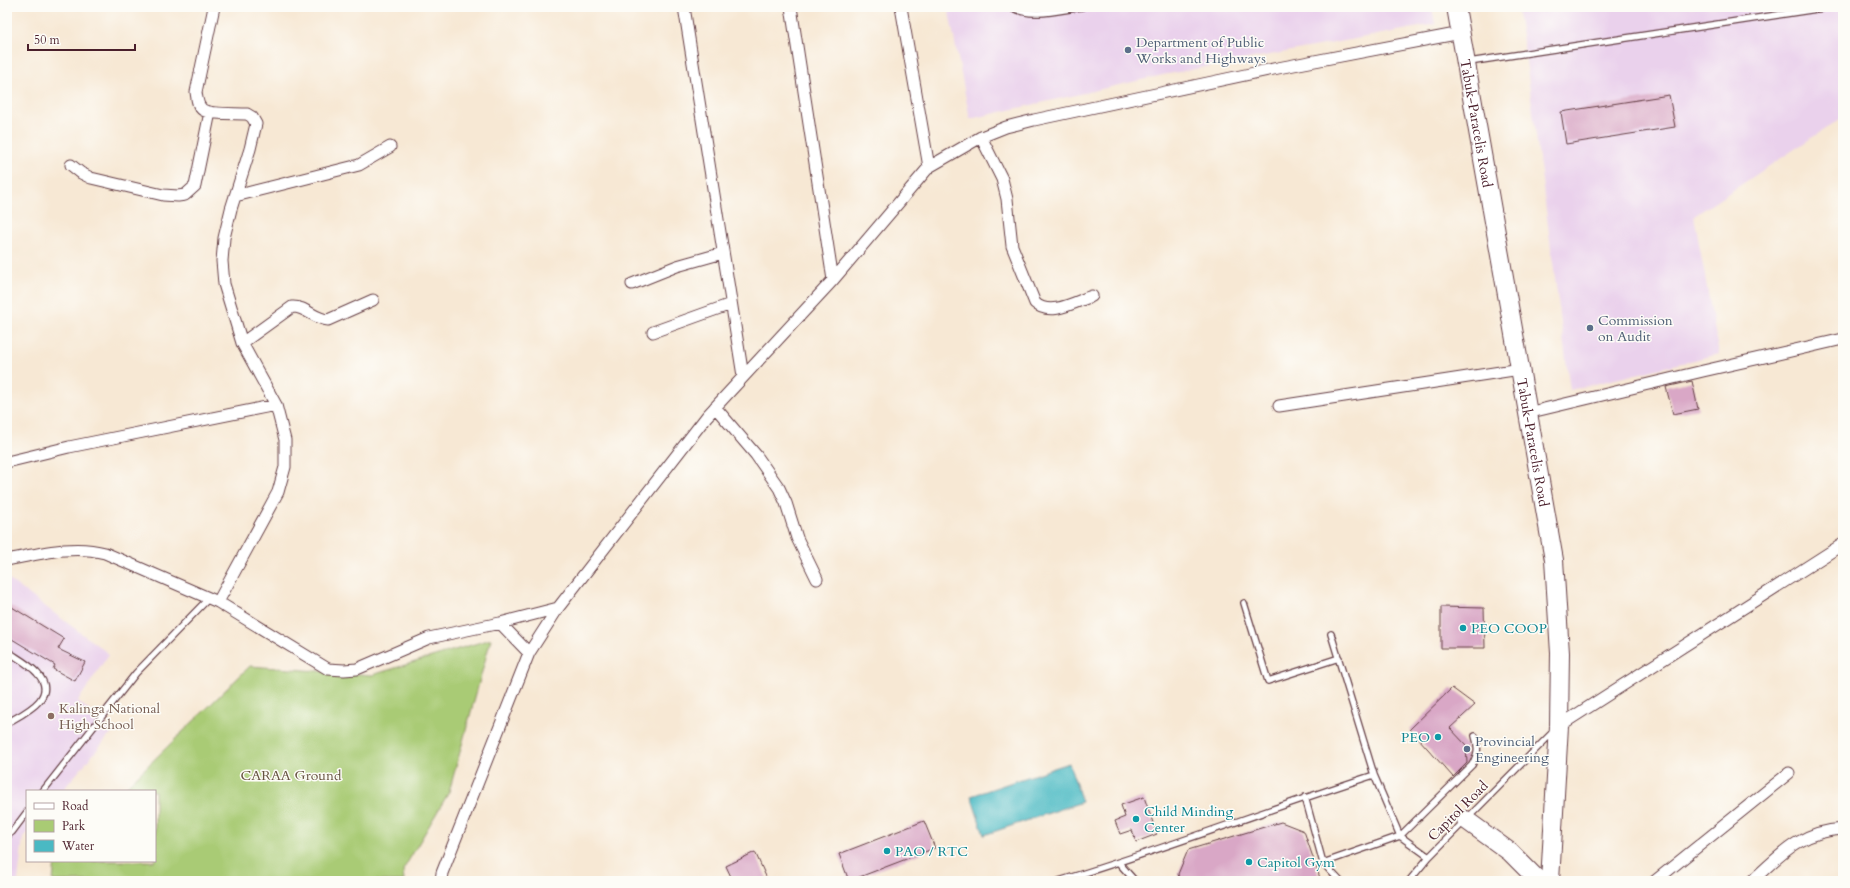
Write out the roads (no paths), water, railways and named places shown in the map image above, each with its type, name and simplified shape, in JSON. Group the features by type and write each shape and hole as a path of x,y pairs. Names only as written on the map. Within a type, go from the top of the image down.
{"main road":[{"name":"Tabuk-Paracelis Road","path":"1456,7 1554,560 1560,653 1559,726 1550,881"},
{"path":"1466,820 1510,852 1539,881"}],"street":[{"path":"213,600 278,492 286,467 285,440 276,406 242,343 224,284 222,261 224,238 235,196 250,150 256,124 252,117 247,114 210,112 202,109 197,102 196,92 214,7"},
{"path":"684,7 743,376"},
{"path":"790,7 833,280"},
{"path":"901,7 929,166"},
{"path":"441,881 442,873 529,653 558,608 715,407 833,280 929,166 981,137 1006,127 1034,120 1278,68 1461,33"},
{"path":"71,164 81,173 91,178 163,195 185,195 195,186 210,112"},
{"path":"981,137 1002,179 1007,199 1012,246 1035,303 1041,308 1053,309 1092,296"},
{"path":"235,196 359,165 390,147"},
{"path":"632,284 677,266 723,253"},
{"path":"242,343 292,307 301,308 328,320 373,300"},
{"path":"653,332 731,304"},
{"path":"1528,413 1711,369 1843,340"},
{"path":"1279,406 1520,369"},
{"path":"7,462 69,447 276,406"},
{"path":"715,407 756,455 779,488 786,503 803,552 817,580"},
{"path":"1559,726 1843,544"},
{"path":"7,560 75,548 92,549 105,553 213,600 328,669 339,670 357,669 429,638 500,623 558,608"},
{"path":"500,623 529,653"},
{"path":"1656,881 1789,773"},
{"path":"1752,881 1789,847 1810,836 1828,830 1843,829"}],"lane":[{"path":"1011,7 1026,13 1048,12 1082,7"},
{"path":"1466,62 1830,7"},
{"path":"44,790 104,711 136,673 213,600"},
{"path":"1244,603 1268,681 1339,658"},
{"path":"1331,634 1374,775 1400,836 1428,857"},
{"path":"7,651 37,672 43,681 44,689 41,699 32,709 7,723"},
{"name":"Capitol Road","path":"1409,881 1428,857 1559,726"},
{"path":"1323,863 1400,836 1472,765 1478,754 1478,745 1475,736"},
{"path":"1058,881 1119,863 1305,797 1374,775"},
{"path":"1305,797 1323,863 1340,881"},
{"path":"7,836 12,832 26,813"},
{"path":"1119,863 1135,881"}],"water":[{"path":"1069,763 1082,802 984,835 971,796"}],"place":[{"name":"Department of Public Works and Highways","path":"1128,50"},
{"name":"Commission on Audit","path":"1590,328"},
{"name":"PEO COOP","path":"1463,628"},
{"name":"Kalinga National High School","path":"51,716"},
{"name":"PEO","path":"1438,737"},
{"name":"Provincial Engineering","path":"1467,749"},
{"name":"Child Minding Center","path":"1136,819"},
{"name":"PAO / RTC","path":"887,851"},
{"name":"Capitol Gym","path":"1249,862"}],"park label":[{"name":"CARAA Ground","path":"291,775"}]}
